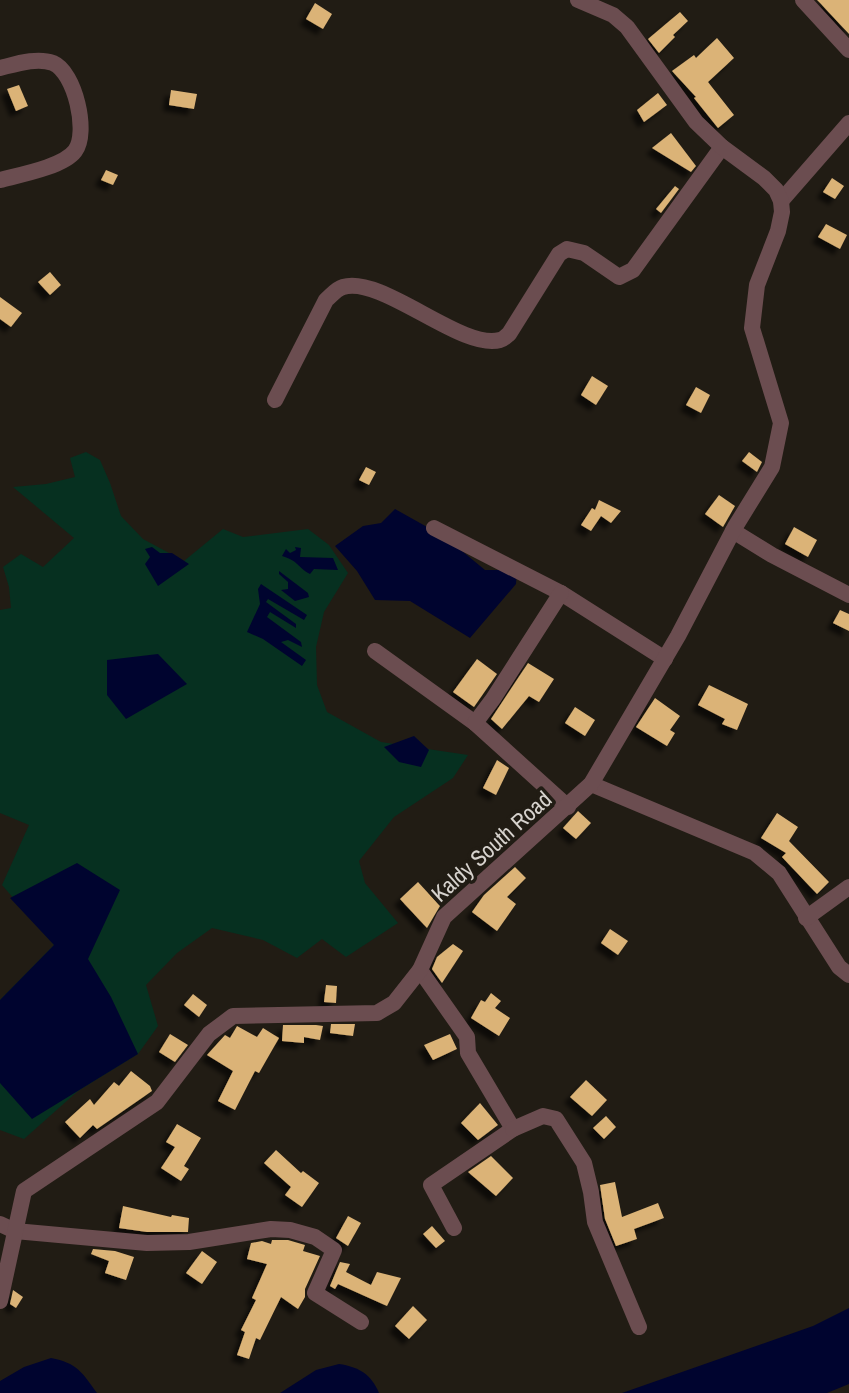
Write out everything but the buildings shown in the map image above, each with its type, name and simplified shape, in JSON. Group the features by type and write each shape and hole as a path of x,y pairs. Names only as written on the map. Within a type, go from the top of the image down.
{"street":[{"path":"579,0 613,15 627,27 696,122 722,147 764,178 776,190 781,201 849,123"},
{"path":"803,0 849,50"},
{"path":"0,68 36,61 53,63 64,71 72,84 76,100 80,140 75,153 57,163 0,180"},
{"path":"275,400 326,300 340,288 352,285 376,291 462,332 484,340 500,340 509,334 559,254 567,249 584,253 620,277 633,270 722,147"},
{"name":"Kaldy South Road","path":"0,1301 7,1227 24,1191 157,1102 209,1034 233,1016 377,1013 394,1003 420,970 444,917 591,784 665,659 733,531 772,467 781,423 752,328 757,285 778,231 781,201"},
{"path":"434,528 561,593 665,659"},
{"path":"733,531 772,555 849,595"},
{"path":"475,723 561,593"},
{"path":"375,651 475,723 568,807"},
{"path":"591,784 755,853 779,873 839,967 849,975"},
{"path":"806,918 849,887"},
{"path":"420,970 467,1037 468,1053 513,1129"},
{"path":"454,1228 431,1185 513,1129 543,1116 556,1119 584,1163 595,1222 639,1327"},
{"path":"7,1227 147,1243 189,1242 271,1228 290,1230 315,1237 334,1250 315,1293 361,1322"}],"green space":[{"path":"86,452 100,460 121,516 143,539 184,561 223,529 243,537 308,529 329,545 348,573 324,612 316,647 317,685 327,712 381,742 468,755 453,778 394,817 359,861 365,883 398,923 346,957 322,939 297,958 263,940 212,928 177,953 146,985 158,1026 138,1054 78,1091 24,1139 0,1130 0,1000 54,945 2,885 29,825 0,813 0,610 11,608 3,567 21,554 43,567 74,538 13,487 46,484 75,477 70,458"}],"water":[{"path":"395,509 445,537 485,570 517,570 516,584 470,638 410,601 375,600 357,571 335,546 363,526 381,523"},
{"path":"152,547 160,553 172,553 189,564 158,586 145,564 150,557 145,549"},
{"path":"295,547 301,548 300,557 333,558 338,570 314,569 310,574 282,556 286,549 290,553 296,550"},
{"path":"279,571 308,593 309,597 295,601 281,590 288,589 288,582"},
{"path":"261,584 307,615 304,620 268,599 266,602 296,624 296,628 270,612 267,617 301,642 302,647 288,640 281,642 306,660 302,666 263,639 247,632 260,604 258,589"},
{"path":"158,654 187,684 126,719 107,695 107,660"},
{"path":"414,736 429,750 421,767 399,762 384,747"},
{"path":"77,863 120,890 88,959 111,997 138,1054 32,1119 0,1083 0,1000 54,945 10,898"},
{"path":"849,1308 849,1384 827,1393 622,1393 813,1326"},
{"path":"51,1358 78,1370 97,1393 0,1393 0,1381 24,1367"},
{"path":"339,1364 364,1372 379,1393 280,1393 316,1370"}]}
